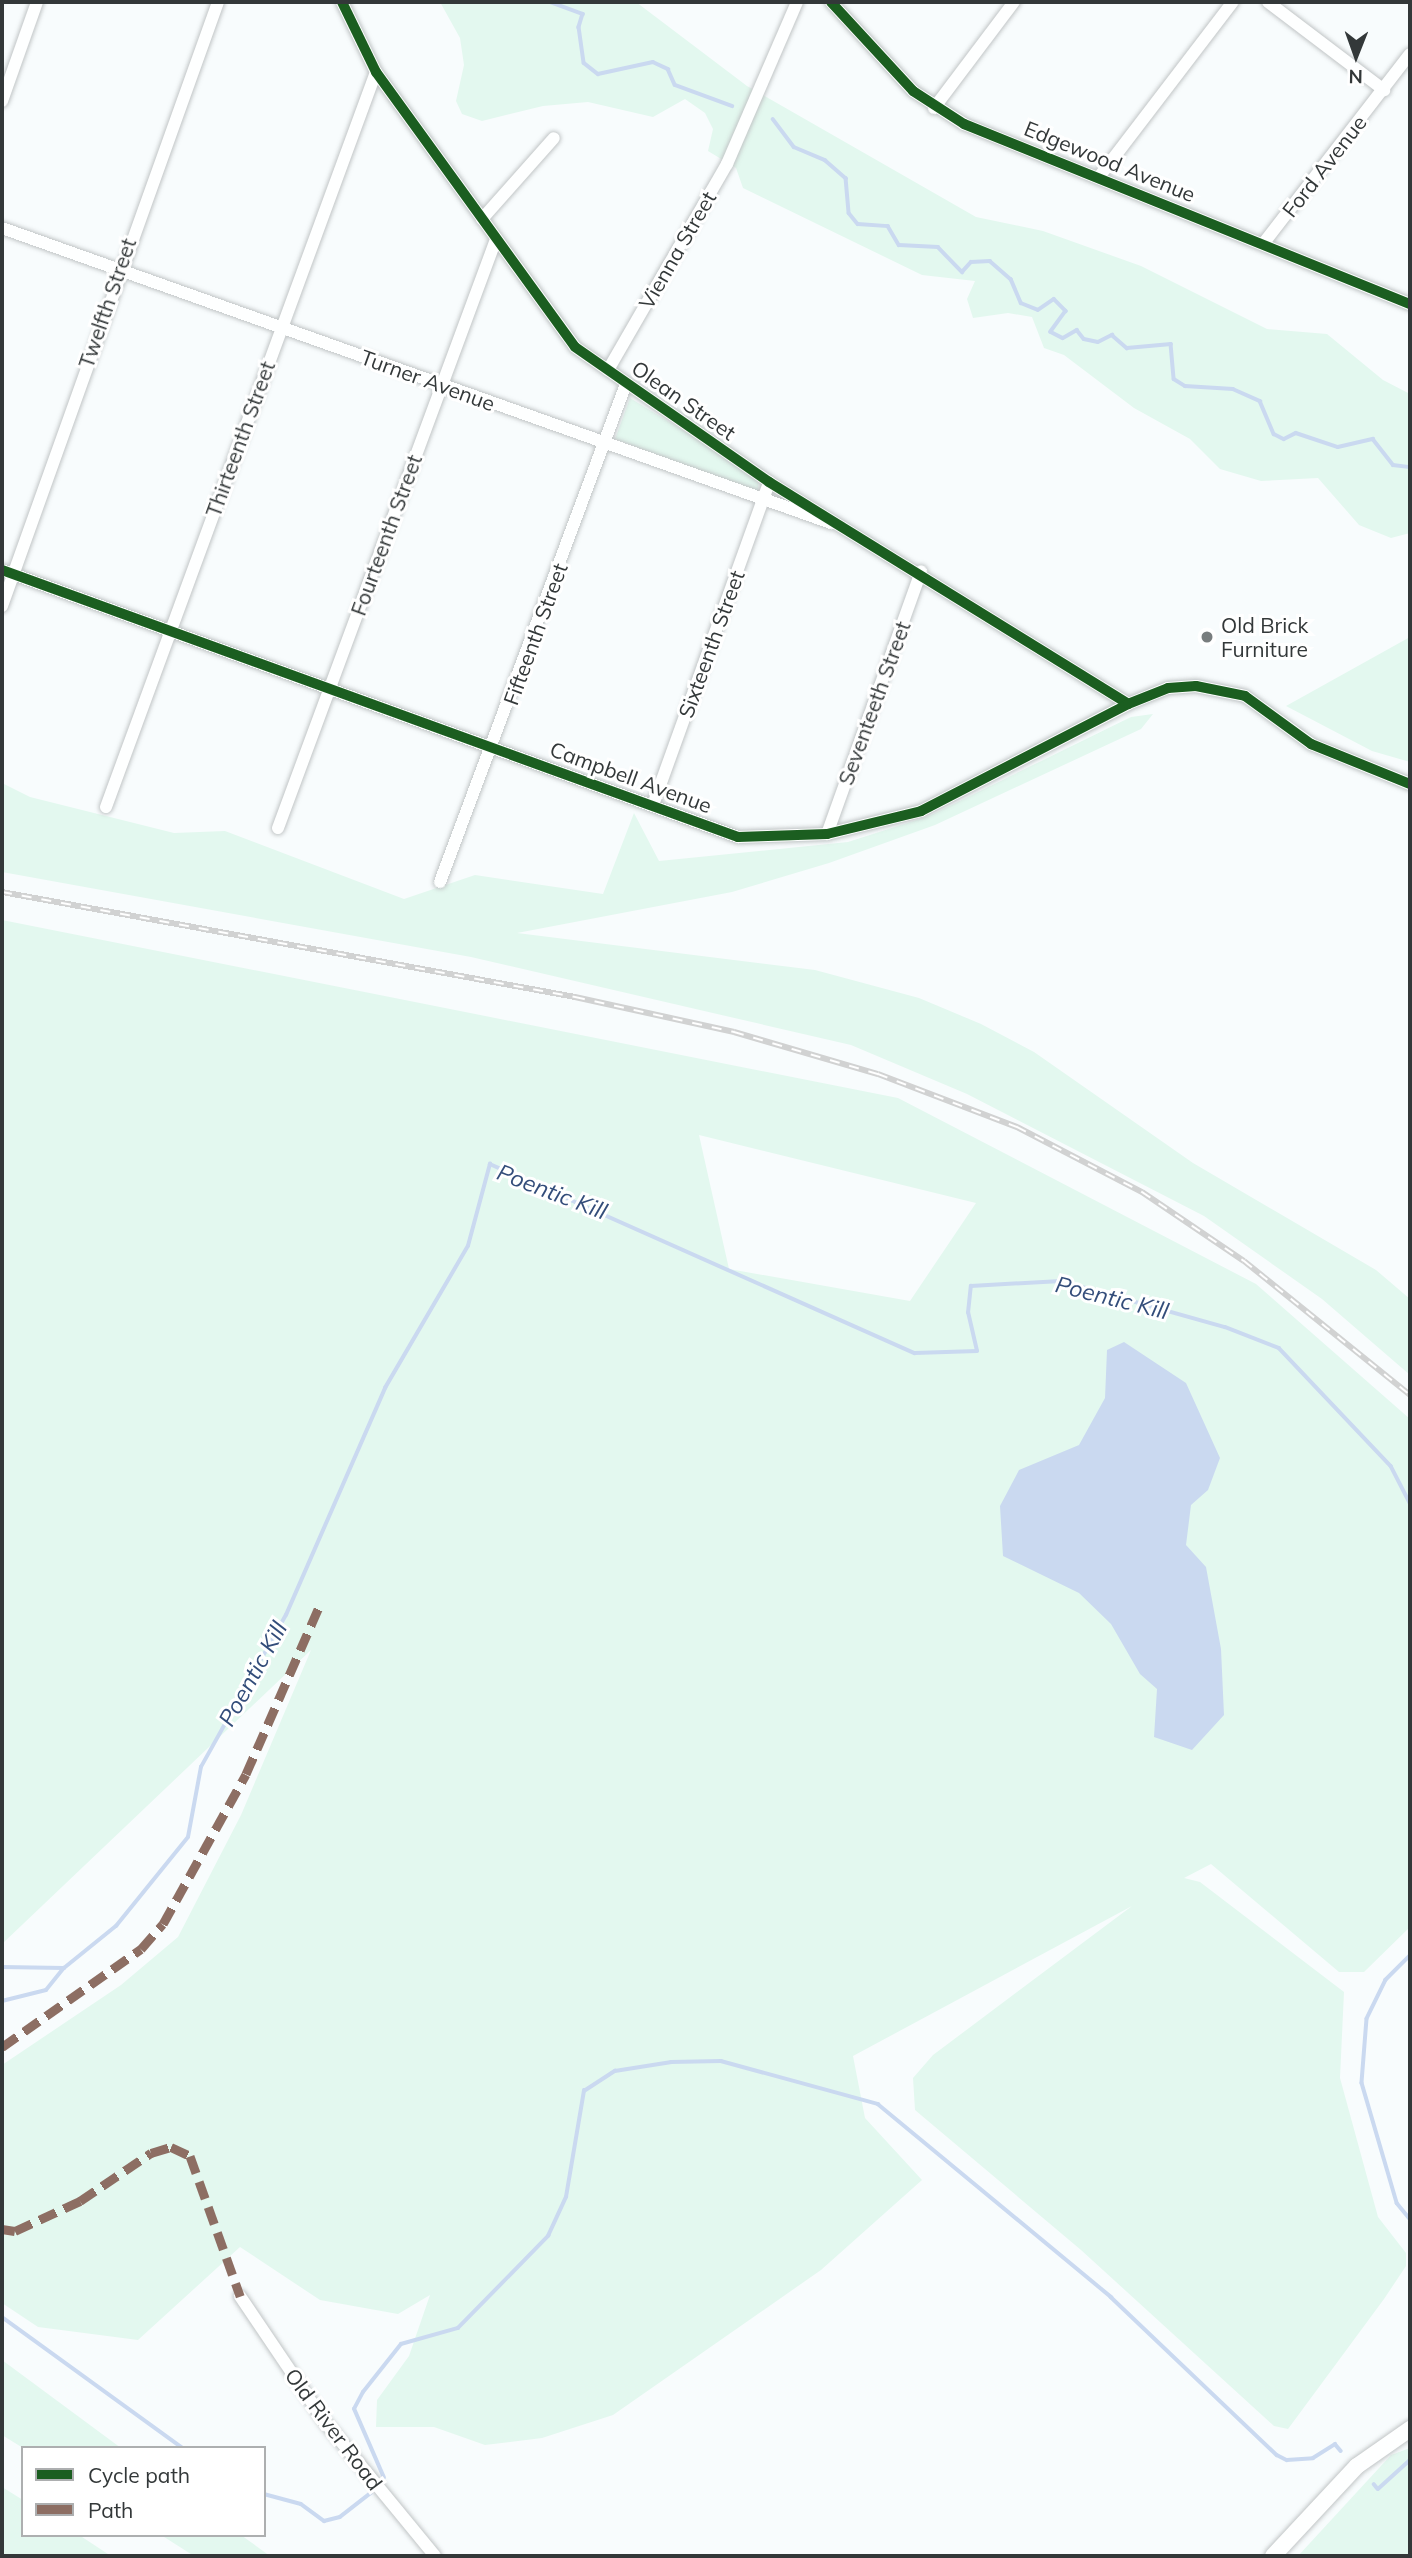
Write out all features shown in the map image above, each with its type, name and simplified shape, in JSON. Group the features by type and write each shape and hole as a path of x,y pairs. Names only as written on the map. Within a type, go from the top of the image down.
{"main road":[{"path":"1273,2556 1357,2466 1410,2430"}],"street":[{"path":"2,101 37,2"},
{"name":"Twelfth Street","path":"2,606 8,572 218,2"},
{"name":"Olean Street","path":"342,2 376,72 482,219 495,242 575,347 769,482 921,571 1128,704"},
{"name":"Vienna Street","path":"608,370 744,128 797,2"},
{"name":"Edgewood Avenue","path":"831,2 934,108 1410,304"},
{"path":"934,108 1014,2"},
{"path":"1099,177 1233,2"},
{"path":"1268,2 1384,90"},
{"name":"Ford Avenue","path":"1264,244 1410,54"},
{"name":"Thirteenth Street","path":"106,807 376,72"},
{"path":"482,219 554,138"},
{"name":"Turner Avenue","path":"2,228 762,501 854,530"},
{"name":"Fourteenth Street","path":"278,828 495,242"},
{"name":"Fifteenth Street","path":"440,882 494,748 602,444 626,384"},
{"name":"Sixteenth Street","path":"653,805 769,482"},
{"name":"Seventeeth Street","path":"827,834 921,571"},
{"name":"Campbell Avenue","path":"8,572 738,837 827,834 921,811 1128,704 1168,688 1196,686 1245,696 1311,744 1410,784"},
{"name":"Old River Road","path":"240,2296 325,2422 435,2556"}],"green space":[{"path":"440,2 636,2 747,86 976,217 1043,231 1141,266 1267,329 1327,334 1383,380 1410,394 1410,533 1391,538 1359,525 1318,478 1261,481 1220,469 1190,439 1134,408 1064,355 1044,348 1032,317 1008,313 973,318 967,299 975,281 922,275 743,188 736,168 708,151 713,129 705,113 685,99 653,117 588,102 543,106 482,121 462,114 456,101 464,65 460,38"},
{"path":"630,398 759,477 758,492 615,439"},
{"path":"1410,637 1410,762 1372,751 1286,706"},
{"path":"1153,714 1141,729 935,825 829,863 732,892 517,933 815,970 919,998 981,1024 1034,1052 1193,1163 1376,1270 1410,1299 1410,1375 1322,1299 1204,1216 967,1094 851,1045 471,957 2,872 2,783 30,797 174,833 225,831 404,899 475,875 603,894 634,813 659,861 848,842 929,816 1131,717"},
{"path":"2,920 898,1098 1256,1284 1410,1419 1410,1927 1364,1972 1339,1972 1211,1864 1184,1878 1200,1882 1344,1992 1340,2078 1378,2217 1406,2253 1406,2266 1384,2299 1288,2429 1274,2426 1081,2250 915,2110 913,2078 933,2055 1132,1906 853,2056 865,2118 922,2180 821,2270 613,2415 542,2438 485,2445 434,2427 376,2427 377,2400 409,2356 430,2295 398,2314 320,2300 240,2247 138,2340 38,2327 2,2303 2,2065 121,1985 178,1937 241,1815 311,1650 2,1944","holes":["699,1135 976,1203 910,1301 729,1269"]},
{"path":"2,2360 118,2446 21,2447 2,2435"},
{"path":"1410,2448 1410,2556 1298,2556 1391,2455"},
{"path":"2,2487 21,2499 21,2537 82,2537 111,2556 2,2556"},
{"path":"164,2537 244,2537 270,2556 194,2556"}],"water":[{"path":"1124,1342 1186,1383 1220,1458 1208,1490 1191,1505 1186,1545 1206,1567 1221,1649 1224,1715 1192,1750 1154,1737 1157,1689 1140,1674 1111,1624 1079,1593 1003,1556 1000,1506 1019,1470 1079,1445 1105,1398 1107,1350"}],"waterway":[{"path":"550,2 583,14 579,27 584,63 598,74 653,62 668,69 675,85 732,106"},
{"path":"773,119 794,147 825,160 846,178 849,213 858,224 888,226 899,245 938,247 962,272 971,262 990,261 1011,279 1021,303 1038,310 1054,299 1066,311 1051,332 1063,338 1077,330 1084,339 1098,342 1112,335 1127,348 1171,344 1174,379 1185,386 1233,389 1260,401 1274,434 1284,439 1296,433 1338,447 1373,439 1393,465 1410,467"},
{"name":"Poentic Kill","path":"2,1967 64,1968 116,1926 188,1837 201,1767 286,1615 385,1388 468,1246 490,1164 915,1353 977,1351 968,1313 971,1286 1061,1281 1225,1327 1279,1348 1391,1466 1410,1503"},
{"name":"Poentic Kill","path":"1410,1956 1386,1980 1367,2019 1362,2083 1397,2203 1410,2219"},
{"path":"2,2001 46,1990 64,1968"},
{"path":"384,2478 354,2409 363,2392 401,2344 458,2328 548,2236 566,2197 584,2091 615,2071 671,2062 721,2061 878,2104 1111,2297 1277,2455 1287,2460 1313,2458 1335,2444 1341,2451"},
{"path":"2,2317 180,2446"},
{"path":"1374,2484 1378,2489 1410,2460"},
{"path":"266,2495 301,2504 324,2521 340,2517 371,2493"}],"railway":[{"path":"2,892 575,997 734,1032 878,1074 1017,1127 1142,1192 1244,1261 1410,1395"}],"marked path":[{"path":"2,2047 141,1949 163,1924 246,1774 319,1607"},
{"path":"2,2229 15,2231 80,2201 151,2153 171,2147 190,2156 240,2296"}],"cycle path":[{"path":"342,2 376,72 575,347 769,482 1128,704"},
{"path":"831,2 913,91 964,124 1410,304"},
{"path":"2,570 738,837 827,834 921,811 1128,704 1168,688 1196,686 1245,696 1311,744 1410,784"}],"place":[{"name":"Old Brick Furniture","path":"1207,637"}]}
